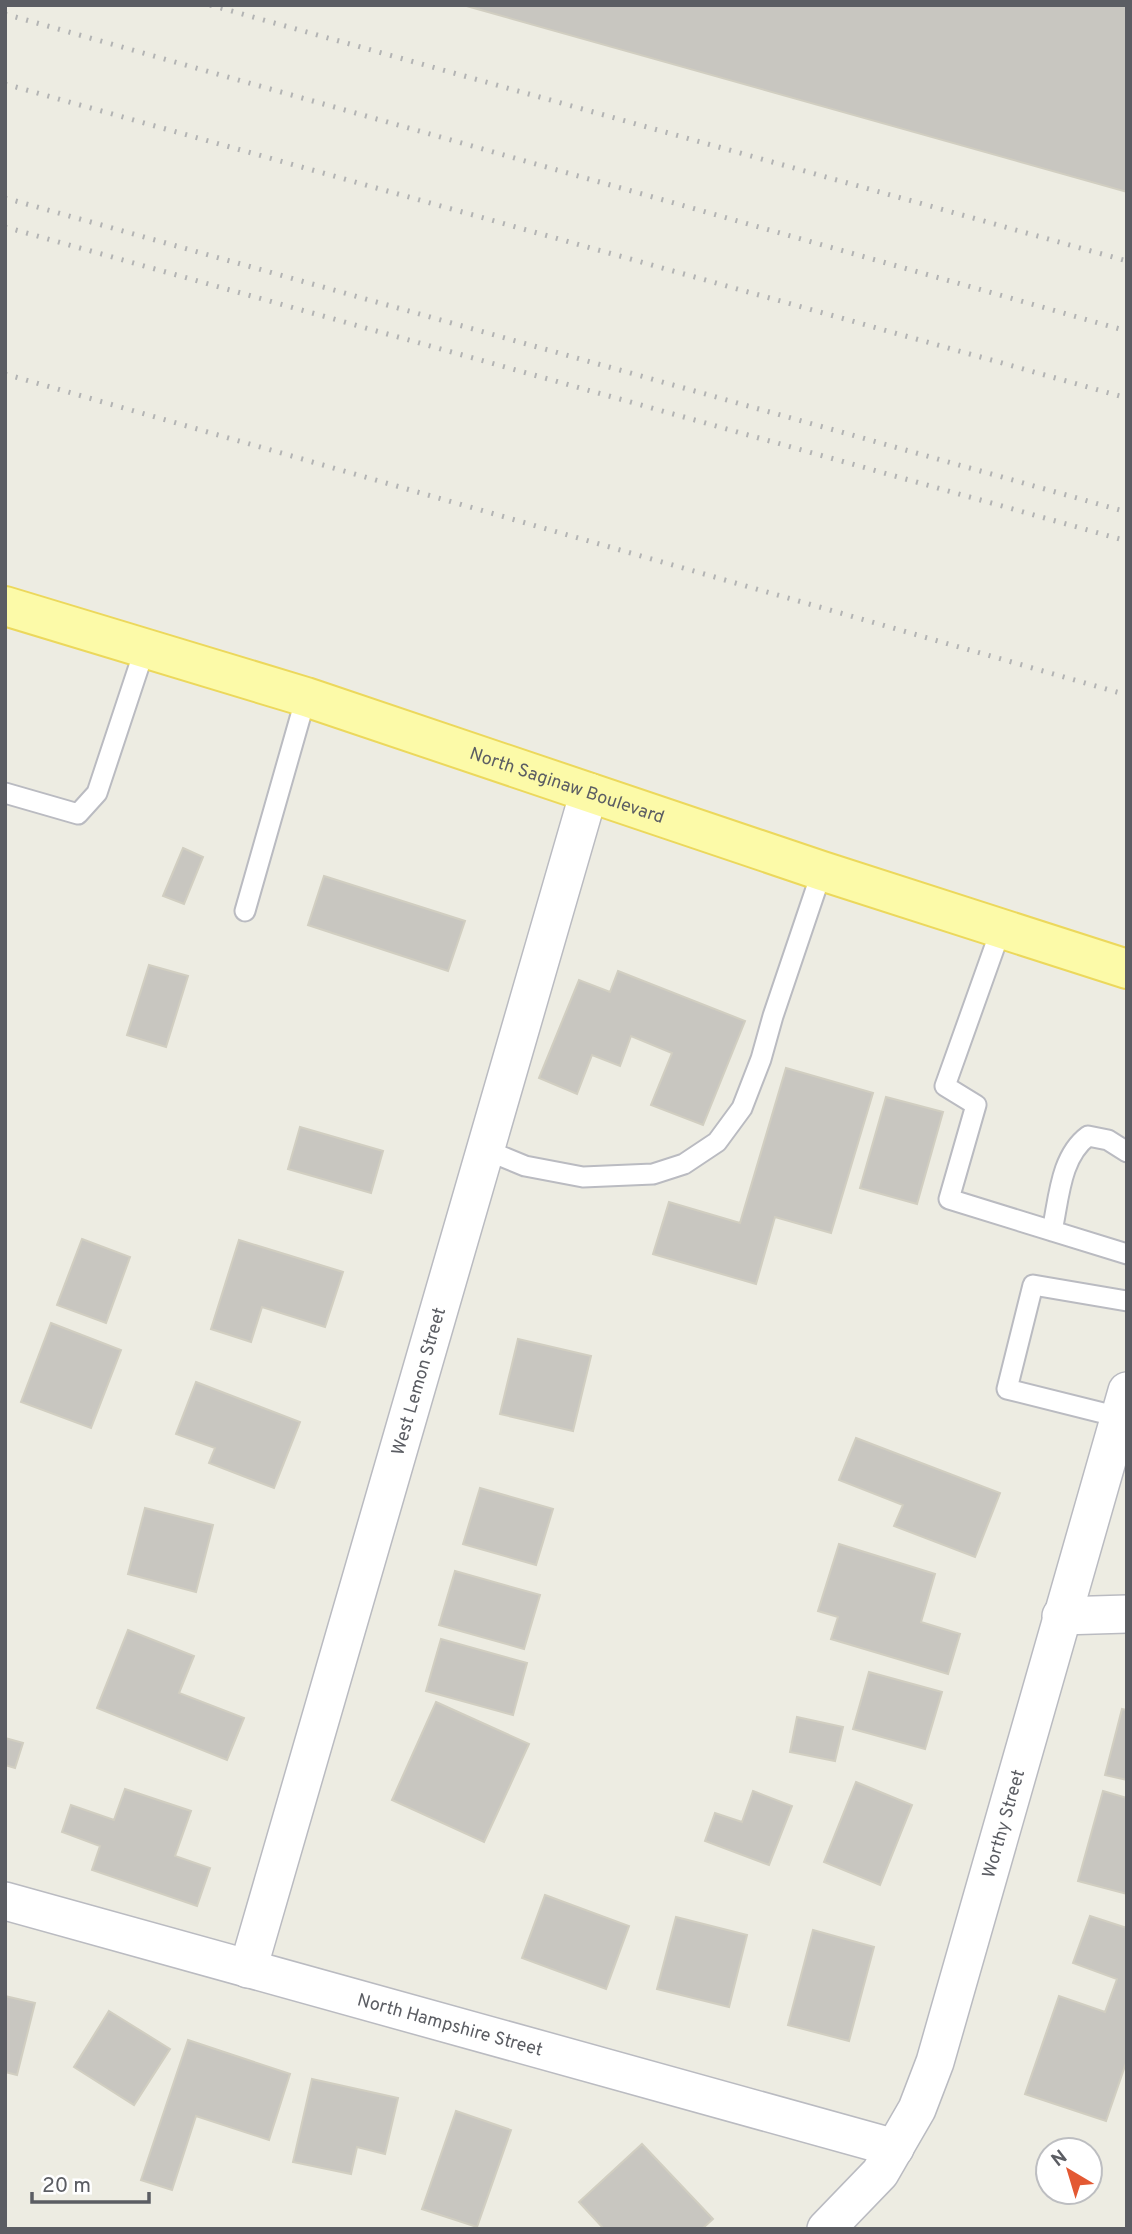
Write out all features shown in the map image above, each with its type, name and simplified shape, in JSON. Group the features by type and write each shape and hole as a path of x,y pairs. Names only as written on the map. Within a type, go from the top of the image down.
{"main road":[{"name":"North Saginaw Boulevard","path":"5,606 306,696 822,871 1127,969"}],"street":[{"name":"West Lemon Street","path":"248,1969 589,792"},
{"name":"Worthy Street","path":"826,2229 880,2173 917,2109 935,2062 1123,1404"},
{"path":"1061,1615 1127,1614"},
{"name":"North Hampshire Street","path":"5,1901 895,2148"}],"lane":[{"path":"5,793 78,814 97,793 145,648"},
{"path":"245,911 306,696"},
{"path":"486,1150 525,1166 583,1177 653,1174 684,1164 717,1142 742,1108 757,1072 822,871"},
{"path":"1001,929 944,1086 976,1105 949,1199 1127,1254"},
{"path":"1052,1231 1067,1163 1079,1143 1088,1136 1108,1140 1127,1152"},
{"path":"1123,1404 1007,1389 1033,1286 1127,1301"}],"building":[{"path":"463,5 1127,5 1127,192"},
{"path":"183,848 203,857 184,904 163,896"},
{"path":"324,876 465,921 448,971 308,925"},
{"path":"149,965 188,976 166,1047 127,1035"},
{"path":"618,971 745,1021 703,1125 651,1105 672,1053 631,1036 620,1066 592,1055 577,1094 539,1078 579,980 610,992"},
{"path":"786,1068 873,1093 831,1233 775,1217 756,1284 653,1254 669,1202 740,1223"},
{"path":"886,1097 943,1112 917,1204 860,1188"},
{"path":"300,1127 383,1151 371,1193 288,1169"},
{"path":"82,1239 130,1257 106,1323 57,1305"},
{"path":"239,1240 343,1272 325,1327 262,1307 251,1342 211,1329"},
{"path":"51,1323 121,1350 91,1428 21,1402"},
{"path":"518,1339 591,1356 573,1431 500,1414"},
{"path":"196,1382 300,1422 274,1488 209,1463 215,1448 176,1434"},
{"path":"856,1438 1000,1493 975,1557 894,1526 903,1505 839,1480"},
{"path":"480,1488 553,1509 536,1565 463,1544"},
{"path":"145,1508 213,1525 196,1592 128,1574"},
{"path":"839,1544 935,1574 921,1622 960,1634 948,1674 831,1639 838,1617 818,1611"},
{"path":"455,1571 540,1595 524,1649 439,1625"},
{"path":"128,1630 194,1656 179,1693 244,1718 227,1760 97,1708"},
{"path":"441,1639 527,1663 513,1715 426,1691"},
{"path":"869,1672 942,1692 925,1749 853,1729"},
{"path":"436,1702 529,1744 484,1842 392,1800"},
{"path":"1122,1709 1127,1710 1127,1780 1105,1775"},
{"path":"797,1717 843,1727 835,1761 790,1752"},
{"path":"5,1738 23,1743 15,1768 5,1765"},
{"path":"856,1782 912,1805 880,1885 824,1862"},
{"path":"125,1789 191,1811 175,1856 210,1868 197,1906 92,1870 100,1846 62,1832 71,1805 114,1820"},
{"path":"753,1791 792,1806 769,1865 705,1841 715,1813 742,1822"},
{"path":"1103,1791 1127,1798 1127,1894 1078,1881"},
{"path":"545,1895 629,1926 606,1989 522,1958"},
{"path":"1090,1916 1127,1928 1127,2060 1106,2121 1025,2094 1059,1996 1105,2012 1117,1979 1073,1963"},
{"path":"676,1917 747,1935 729,2007 657,1989"},
{"path":"813,1930 874,1947 849,2041 788,2025"},
{"path":"5,1996 35,2003 17,2075 5,2072"},
{"path":"109,2011 170,2049 134,2105 74,2067"},
{"path":"188,2040 290,2074 269,2140 196,2116 172,2190 141,2180"},
{"path":"312,2079 398,2098 385,2154 357,2147 351,2174 293,2162"},
{"path":"456,2111 511,2130 477,2227 422,2209"},
{"path":"642,2144 713,2219 702,2229 604,2229 579,2202"}],"railway":[{"path":"210,5 1127,261"},
{"path":"5,14 1127,331"},
{"path":"5,84 1127,398"},
{"path":"5,198 1127,512"},
{"path":"5,227 1127,541"},
{"path":"5,374 1127,695"}]}
